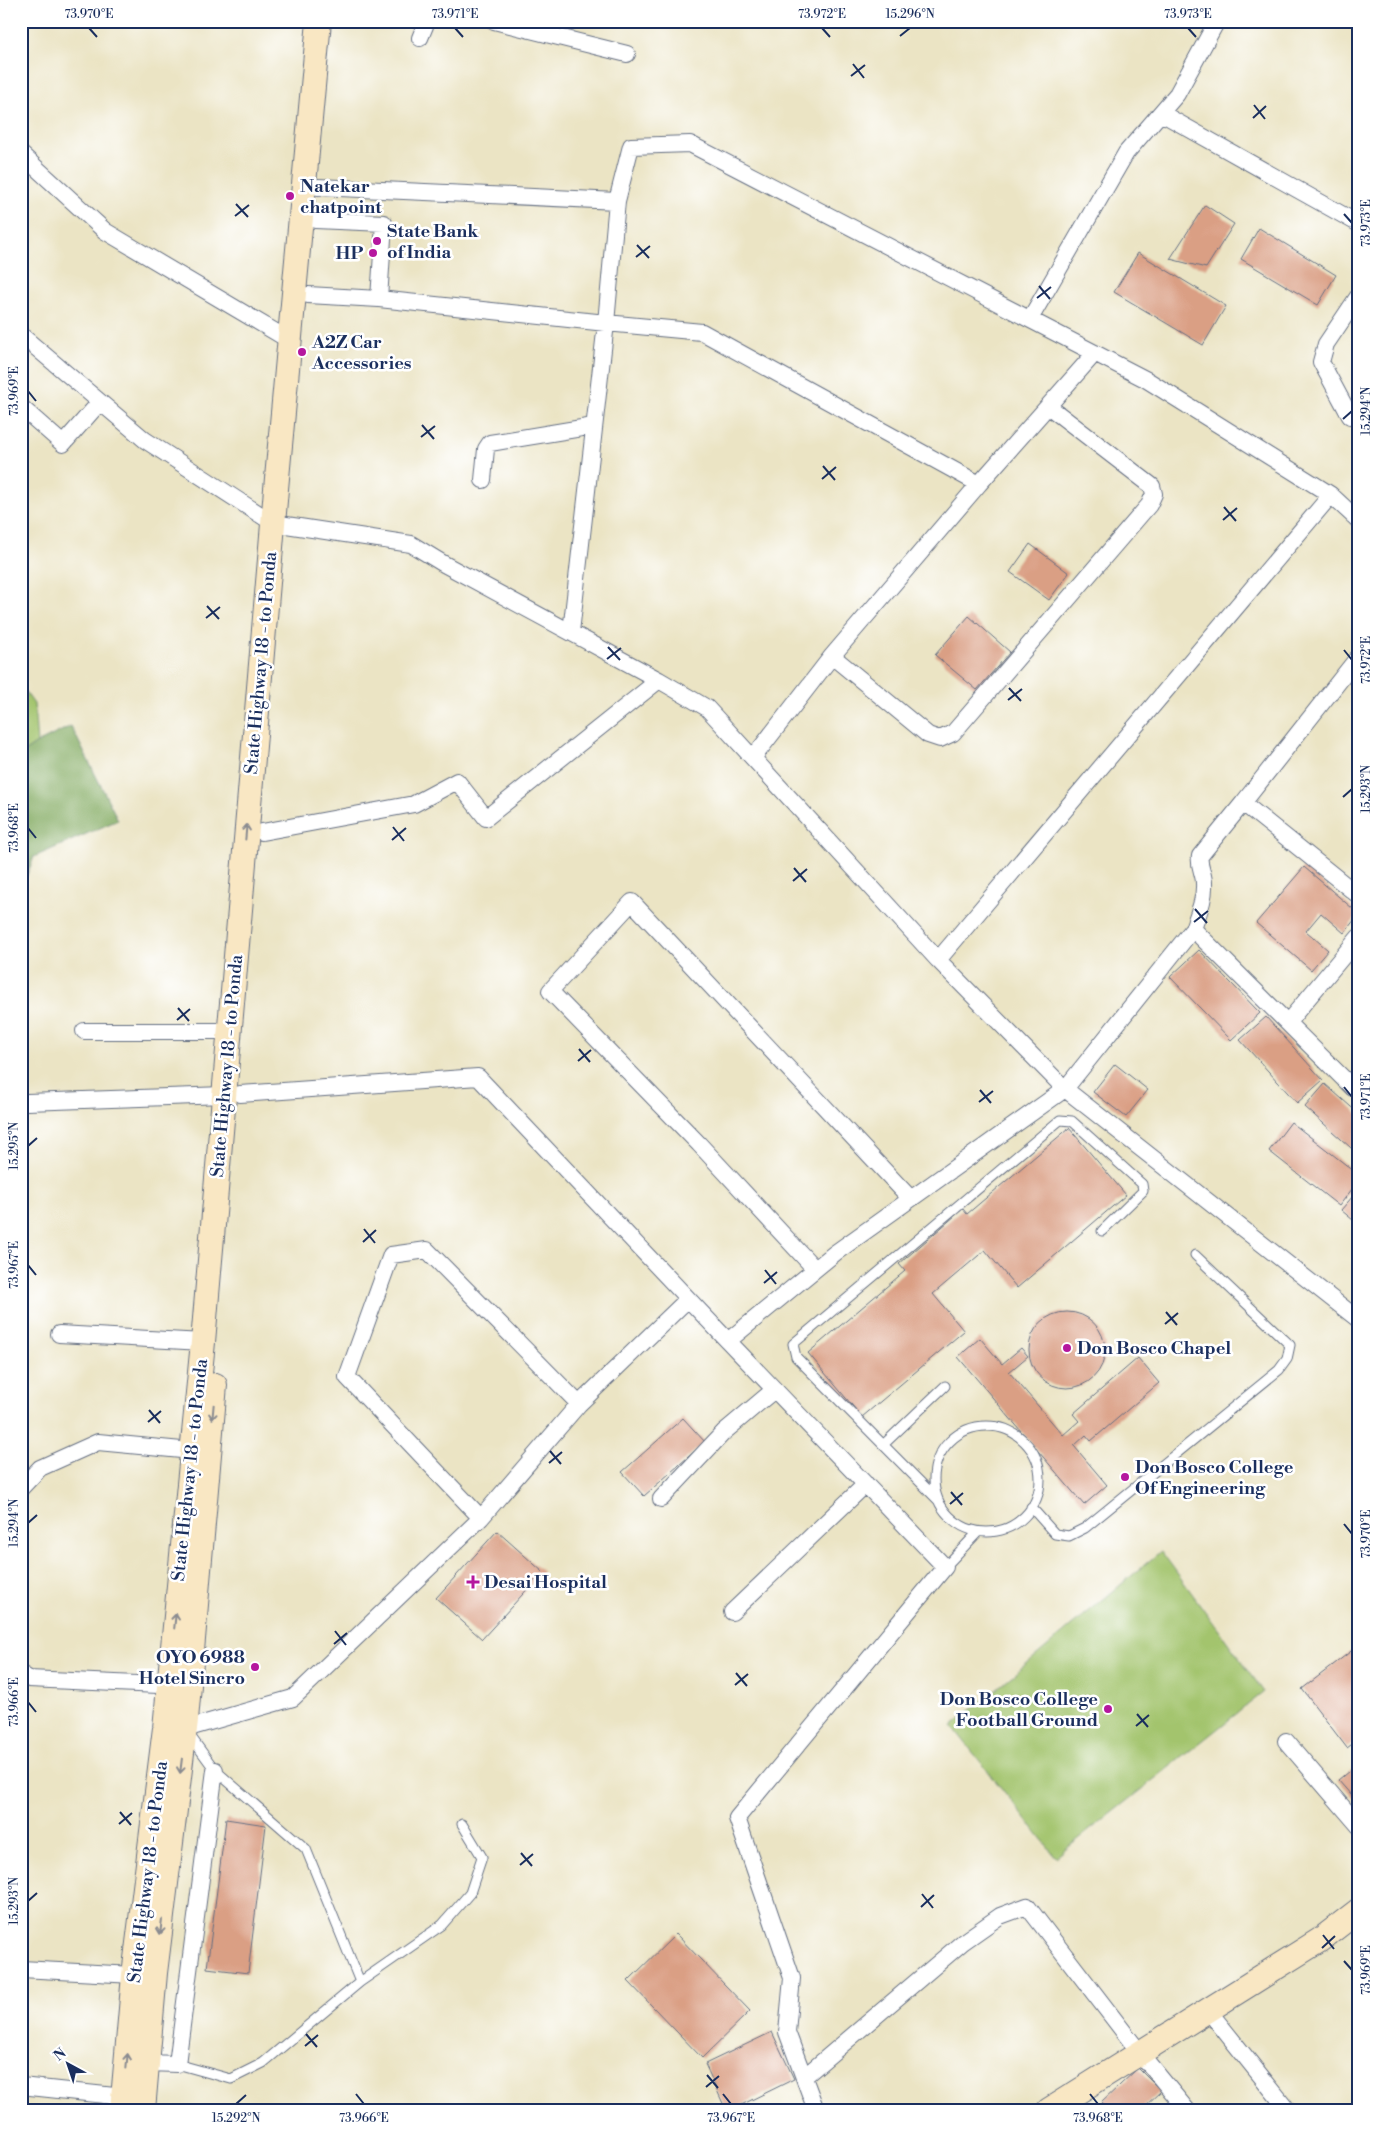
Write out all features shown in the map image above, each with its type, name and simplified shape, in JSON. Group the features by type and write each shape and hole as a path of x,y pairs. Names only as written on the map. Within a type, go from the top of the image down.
{"main road":[{"name":"State Highway 18 - to Ponda","path":"179,1686 192,1451 262,832 281,523 289,340 319,21"},
{"name":"State Highway 18 - to Ponda","path":"130,2105 147,2063 232,1094 230,1031 281,523 308,295 334,21"},
{"name":"State Highway 18 - to Ponda","path":"130,2105 134,1975 175,1728"},
{"path":"1065,2106 1140,2053 1320,1940 1359,1910"}],"street":[{"path":"420,38 427,21"},
{"path":"494,21 627,54"},
{"path":"1030,319 1126,153 1177,94 1217,21"},
{"path":"1161,113 1359,224"},
{"path":"571,632 606,323 617,201 631,146 690,144 1030,319 1147,380 1331,495 1359,521"},
{"path":"21,154 105,231 289,340"},
{"path":"318,187 617,201"},
{"path":"315,220 384,223 379,300"},
{"path":"308,295 379,300 702,332 978,484"},
{"path":"1350,416 1321,362 1326,344 1359,295"},
{"path":"21,335 145,440 281,523 411,544 444,564 659,680 707,708 938,960 1065,1089 1359,1320"},
{"path":"753,758 832,656 978,484 1094,352"},
{"path":"21,408 63,444 100,402"},
{"path":"832,656 928,736 940,739 953,733 966,718 1149,505 1154,494 1152,486 1048,406"},
{"path":"483,480 486,449 490,443 594,426"},
{"path":"938,960 1331,495"},
{"path":"728,1341 815,1269 910,1198 1065,1089 1193,929 1203,897 1204,881 1200,867 1200,856 1244,804 1359,656"},
{"path":"262,832 414,804 457,780 486,818 659,680"},
{"path":"1244,804 1359,896"},
{"path":"815,1269 699,1144 550,991 632,902 910,1198"},
{"path":"1193,929 1353,1088"},
{"path":"1288,1022 1359,937"},
{"path":"84,1031 230,1031"},
{"path":"27,1102 232,1094 478,1077 774,1390 946,1567 737,1818 792,1978 787,2032 816,2110"},
{"path":"481,1518 346,1378 391,1255 428,1250 579,1404"},
{"path":"175,1728 293,1698 481,1518 579,1404 688,1299"},
{"path":"59,1334 203,1342"},
{"path":"661,1499 724,1432 774,1390"},
{"path":"21,1488 40,1468 98,1442 192,1451"},
{"path":"732,1612 866,1484"},
{"path":"21,1674 29,1679 179,1686"},
{"path":"1286,1741 1359,1826"},
{"path":"147,2063 177,2064 215,1770"},
{"path":"804,2077 963,1942 1000,1916 1027,1906 1140,2053 1187,2110"},
{"path":"21,1969 134,1975"},
{"path":"1208,2010 1288,2110"},
{"path":"21,2086 130,2105"}],"lane":[{"path":"938,1500 933,1483 935,1465 942,1449 954,1436 970,1428 988,1425 1005,1428 1021,1437 1032,1450 1039,1466 1040,1484 1036,1501 1026,1515 1012,1526 995,1532 978,1532 961,1526 947,1515 938,1500 796,1357 793,1344 1060,1120 1072,1121 1142,1184 1143,1190 1102,1231"},
{"path":"1031,1507 1054,1534 1069,1536 1085,1528 1279,1370 1287,1359 1290,1345 1195,1255"},
{"path":"883,1445 945,1386"},
{"path":"946,1567 978,1532"},
{"path":"175,1728 215,1770 306,1848 360,1982"},
{"path":"177,2064 231,2079 263,2063 360,1982 442,1925 470,1893 482,1857 462,1824"}],"green space":[{"path":"21,686 34,704 37,743 21,754"},
{"path":"71,726 118,820 34,857 21,890 21,754 37,743"},
{"name":"Don Bosco College Football Ground","path":"1161,1551 1264,1692 1056,1857 952,1726"}],"building":[{"path":"1205,205 1234,224 1206,268 1170,259"},
{"path":"1259,228 1336,275 1318,305 1241,259"},
{"path":"1138,253 1226,306 1203,345 1114,292"},
{"path":"1030,544 1069,573 1049,600 1010,572"},
{"path":"969,616 1010,652 977,690 935,655"},
{"path":"1304,867 1359,914 1344,933 1321,913 1306,931 1328,950 1311,970 1256,923"},
{"path":"1199,950 1260,1013 1231,1040 1170,977"},
{"path":"1266,1017 1323,1080 1297,1103 1240,1040"},
{"path":"1115,1064 1148,1090 1126,1117 1093,1092"},
{"path":"1325,1084 1359,1114 1359,1155 1305,1107"},
{"path":"1291,1122 1359,1175 1359,1180 1339,1206 1269,1151"},
{"path":"1069,1128 1126,1195 1017,1288 985,1250 933,1294 964,1331 862,1417 808,1353 905,1271 899,1264 963,1209 967,1214"},
{"path":"1359,1189 1359,1225 1341,1210"},
{"name":"Don Bosco Chapel","path":"1067,1312 1082,1315 1094,1323 1102,1335 1105,1350 1102,1365 1094,1377 1082,1385 1067,1388 1052,1385 1040,1377 1032,1365 1029,1350 1032,1335 1040,1323 1052,1315"},
{"path":"980,1338 1002,1364 1021,1348 1028,1356 1009,1372 1063,1435 1079,1421 1073,1414 1138,1358 1159,1383 1091,1441 1086,1435 1074,1446 1107,1485 1084,1505 958,1357"},
{"path":"683,1418 705,1442 644,1496 622,1472"},
{"path":"497,1531 543,1572 482,1639 436,1598"},
{"path":"1359,1645 1359,1739 1347,1748 1302,1689"},
{"path":"1359,1763 1359,1804 1338,1780"},
{"path":"226,1819 266,1825 248,1973 207,1968"},
{"path":"676,1934 750,2011 702,2058 628,1981"},
{"path":"772,2032 794,2079 731,2110 726,2110 705,2064"},
{"path":"1138,2068 1161,2091 1143,2108 1145,2110 1107,2110 1101,2103"}],"place":[{"name":"Natekar chatpoint","path":"290,196"},
{"name":"State Bank of India","path":"377,241"},
{"name":"HP","path":"373,253"},
{"name":"A2Z Car Accessories","path":"302,352"},
{"name":"Don Bosco Chapel","path":"1067,1348"},
{"name":"Don Bosco College Of Engineering","path":"1125,1477"},
{"name":"Desai Hospital","path":"473,1582"},
{"name":"OYO 6988 Hotel Sincro","path":"255,1667"},
{"name":"Don Bosco College Football Ground","path":"1108,1709"}]}
